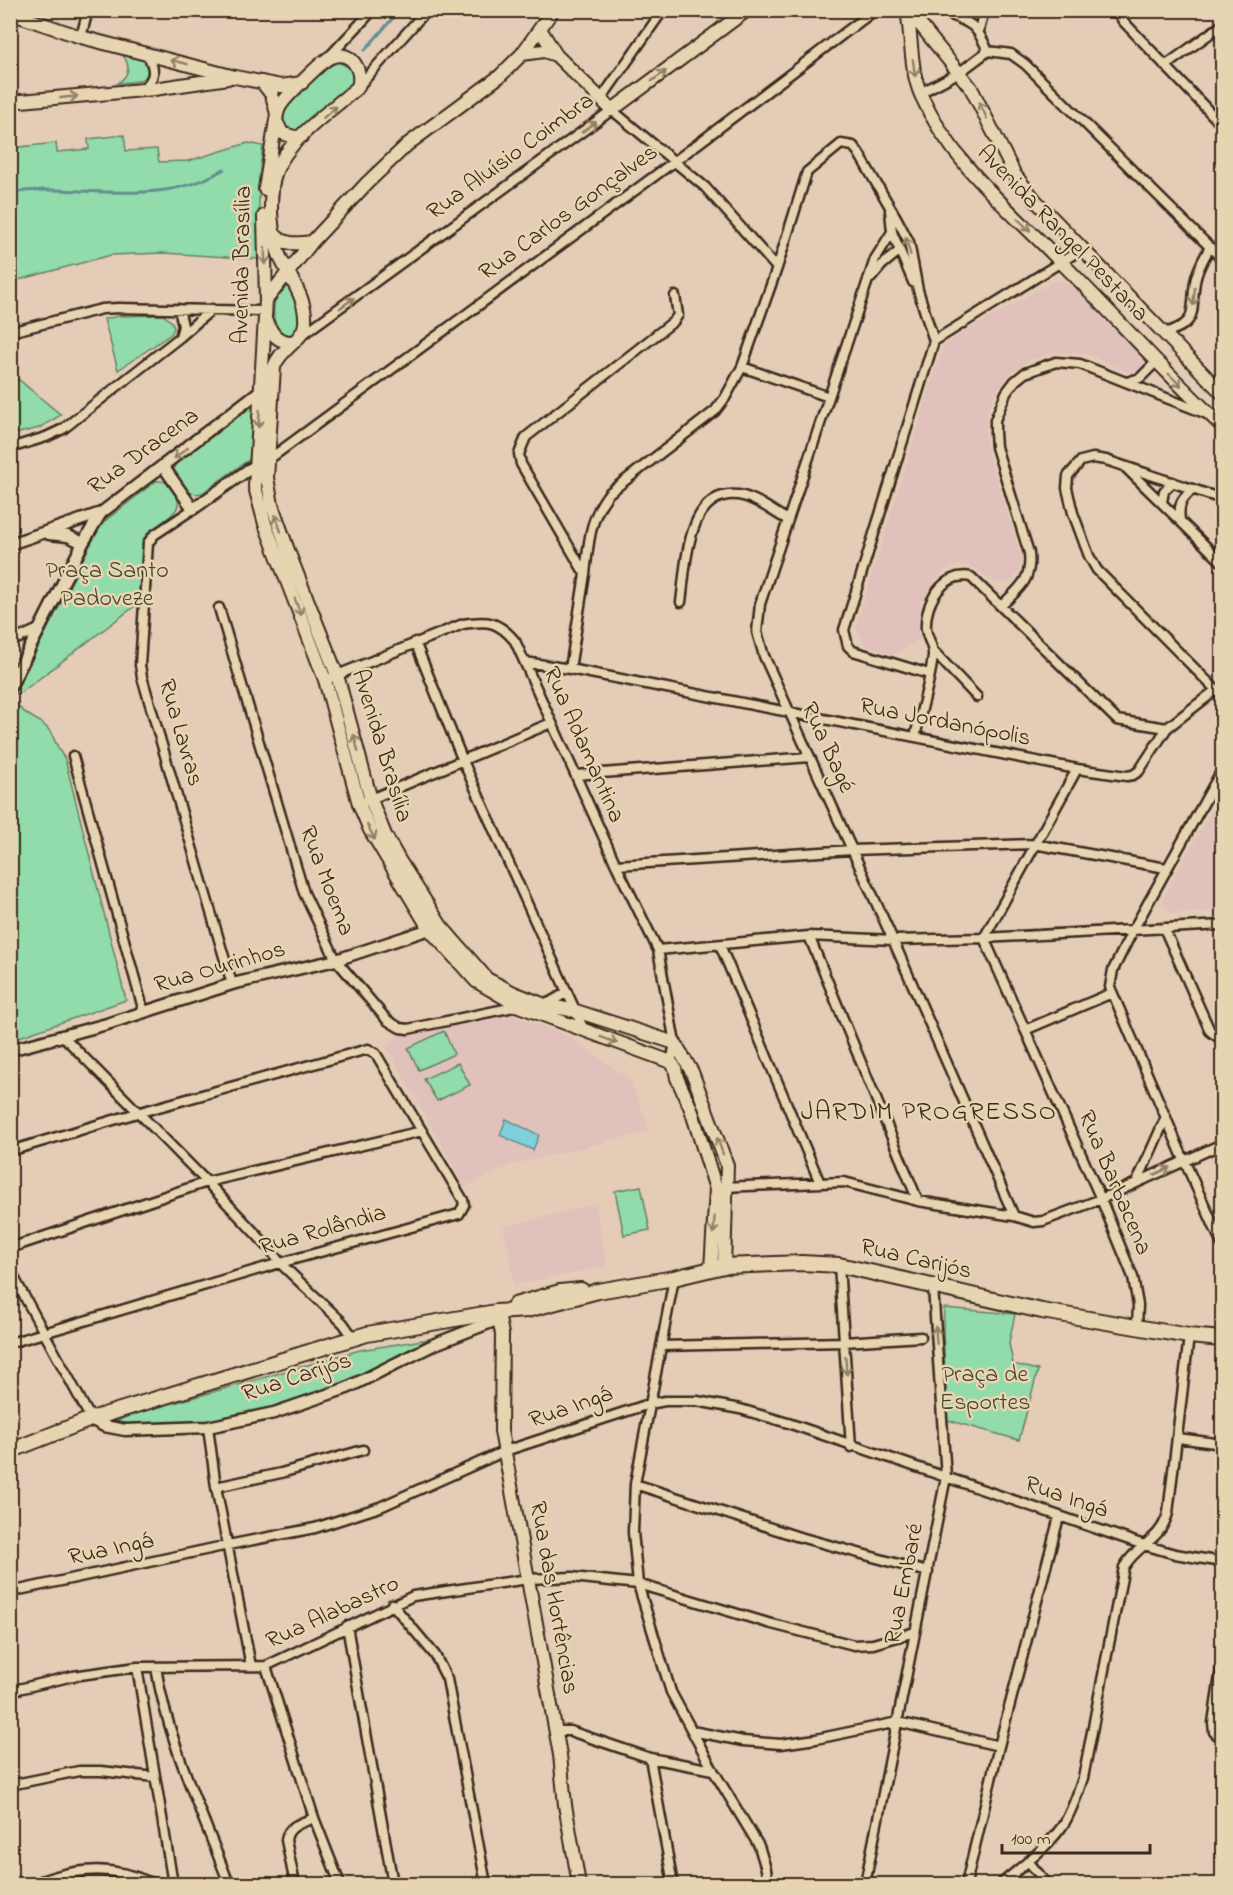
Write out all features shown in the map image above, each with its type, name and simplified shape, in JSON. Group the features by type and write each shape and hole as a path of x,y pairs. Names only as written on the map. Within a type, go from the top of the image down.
{"main road":[{"path":"296,340 275,338 265,310 288,271 336,215 401,150 482,91 522,54 553,10"},
{"name":"Rua Aluísio Coimbra","path":"612,110 747,10"},
{"name":"Avenida Rangel Pestana","path":"908,10 960,72 978,98 1015,175 1035,200 1222,393"},
{"name":"Avenida Rangel Pestana","path":"908,10 913,69 920,93 967,168 1061,261 1156,362 1222,426"},
{"path":"10,13 81,37 235,77 281,86 302,83"},
{"path":"540,29 556,56 612,110"},
{"path":"522,54 544,51 556,56"},
{"path":"276,118 282,102 328,57 342,56 355,63 360,76 358,87"},
{"path":"10,102 141,90 235,77"},
{"path":"262,82 273,95 278,129 294,137 302,136"},
{"name":"Avenida Brasília","path":"358,87 302,136 283,159 275,174 271,206 273,232 280,257 298,290 304,309 305,325 296,340 281,354 274,367 267,483 276,521 331,677 365,802 370,830 435,928 476,981 519,1006 670,1062"},
{"name":"Avenida Brasília","path":"276,118 265,184 265,310 255,487 260,507 331,677"},
{"path":"273,232 279,239 289,243 312,242"},
{"name":"Avenida Brasília","path":"435,928 487,979 514,993 545,1005 576,1011 675,1042"},
{"path":"675,1042 692,1072 727,1165 722,1188 717,1268"},
{"path":"670,1062 675,1068 722,1188"},
{"name":"Rua Carijós","path":"10,1451 91,1419 353,1337 498,1315 524,1302 575,1289 598,1291 717,1268 802,1263 839,1265 1042,1311 1137,1328 1222,1339"},
{"name":"Rua das Hortências","path":"498,1315 502,1334 501,1431 555,1731 579,1884"}],"street":[{"path":"81,37 88,10"},
{"path":"358,87 427,10"},
{"path":"601,99 663,10"},
{"name":"Rua Carlos Gonçalves","path":"256,465 268,460 286,447 675,161 875,10"},
{"path":"940,10 964,20 979,31 988,51"},
{"path":"979,31 984,10"},
{"path":"1116,10 1123,21 1222,125"},
{"path":"328,57 371,11"},
{"path":"1165,66 1222,25"},
{"path":"920,93 960,72 988,51 1011,54 1025,64 1222,259"},
{"path":"141,90 148,86 154,71 147,54"},
{"path":"612,110 714,195 777,268"},
{"name":"Rua Aluísio Coimbra","path":"296,340 612,110"},
{"path":"570,669 591,525 598,507 609,493 715,411 725,398 742,367 777,268 807,172 841,144 853,146 858,152 909,242 918,291 934,341 844,630 848,646 853,651 929,674"},
{"path":"889,205 892,232 918,291"},
{"name":"Rua Bagé","path":"892,232 875,259 760,604 757,632 764,656 789,713 1014,1216"},
{"path":"1164,333 1189,320 1197,276 1210,248"},
{"path":"934,341 1082,249"},
{"name":"Rua Bagé","path":"869,280 899,251"},
{"path":"585,574 520,464 519,454 522,443 526,437 674,321 678,315 675,296"},
{"path":"10,332 102,309 265,310"},
{"path":"179,309 183,326 180,337"},
{"path":"10,448 63,429 212,309"},
{"path":"1001,606 1023,585 1030,569 1029,553 996,447 995,420 1006,393 1015,381 1026,373 1056,362 1080,364 1211,416"},
{"path":"1127,382 1140,378 1156,362"},
{"path":"742,367 829,397"},
{"name":"Rua Dracena","path":"10,544 102,513 260,391"},
{"path":"269,441 286,447"},
{"path":"1219,693 1097,570 1089,556 1069,496 1068,476 1081,461 1093,458 1123,465 1222,499"},
{"name":"Rua Lavras","path":"232,984 141,677 140,665 148,543 154,535 256,465"},
{"path":"1123,465 1222,562"},
{"path":"163,466 193,509"},
{"path":"1162,502 1164,491 1173,482"},
{"path":"1180,521 1178,510 1180,501 1193,489"},
{"path":"681,602 692,529 698,517 712,502 728,495 747,497 788,520"},
{"path":"11,684 83,543 102,513"},
{"path":"43,534 68,536 83,543"},
{"path":"977,697 934,652 926,627 935,595 949,579 955,576 971,577 1117,720 1167,728"},
{"name":"Rua Moema","path":"219,608 304,893 336,960 387,1020 400,1028 408,1029 519,1006"},
{"name":"Rua Adamantina","path":"331,677 463,624 484,621 504,627 515,641 525,662 616,865 657,950 675,1042 670,1062"},
{"path":"10,642 39,628"},
{"path":"415,642 463,761 584,1030"},
{"path":"915,737 934,652"},
{"name":"Rua Jordanópolis","path":"525,662 1077,769 1127,776 1139,771 1167,728 1219,693"},
{"path":"365,802 551,723"},
{"path":"73,756 144,1012"},
{"path":"576,775 810,757"},
{"path":"984,938 1077,769"},
{"path":"1222,770 1166,868 1110,979 1112,993 1222,1244"},
{"path":"616,865 852,850 1034,844 1166,868"},
{"path":"657,950 809,936 892,940 984,938 1222,926"},
{"name":"Rua Ourinhos","path":"10,1050 232,984 336,960 435,928"},
{"path":"1164,928 1210,1031 1222,1037"},
{"path":"809,936 918,1201"},
{"name":"Rua Barbacena","path":"984,938 1101,1199 1136,1288 1137,1328"},
{"path":"720,945 820,1183"},
{"path":"545,1005 566,993"},
{"path":"1025,1030 1112,993"},
{"path":"62,1035 207,1182 270,1249 280,1263 343,1323 353,1337"},
{"name":"Rua Rolândia","path":"10,1343 280,1263 459,1214 463,1209 463,1200 376,1053 368,1049 137,1113"},
{"path":"10,1151 137,1113"},
{"path":"1137,1182 1166,1117"},
{"path":"10,1248 207,1182 422,1131"},
{"path":"722,1188 844,1182 918,1201 1014,1216 1034,1222 1043,1221 1101,1199 1222,1144"},
{"path":"839,1265 851,1447"},
{"path":"10,1270 91,1419"},
{"path":"674,1278 635,1485 633,1532 638,1584 671,1692 713,1770 759,1846 768,1884"},
{"name":"Rua Embaré","path":"865,1884 946,1477 933,1287"},
{"name":"Rua Carijós","path":"91,1419 104,1426 125,1430 208,1427 274,1413 347,1388 498,1315"},
{"path":"661,1346 844,1342 921,1336"},
{"path":"1001,1884 1028,1862 1064,1824 1073,1808 1083,1778 1124,1567 1131,1555 1156,1537 1166,1522 1172,1493 1189,1336"},
{"name":"Rua Ingá","path":"10,1592 315,1528 380,1507 505,1451 649,1404 665,1401 697,1401 740,1409 788,1423 851,1447 1144,1545 1174,1554 1222,1562"},
{"path":"208,1427 216,1487 251,1666"},
{"path":"1178,1438 1222,1444"},
{"path":"216,1487 281,1473 363,1450"},
{"path":"635,1485 796,1536 928,1572"},
{"path":"966,1884 999,1746 1059,1517"},
{"name":"Rua Alabastro","path":"10,1691 73,1676 137,1667 266,1666 392,1604 413,1596 528,1579 572,1577 638,1584 768,1623 854,1645 873,1644 915,1632"},
{"path":"392,1604 435,1655 447,1679 486,1884"},
{"path":"347,1626 393,1884"},
{"path":"1222,1662 1213,1723 1214,1732 1222,1739"},
{"path":"266,1666 314,1818 340,1884"},
{"path":"137,1667 173,1884"},
{"path":"156,1667 172,1734 229,1884"},
{"path":"692,1731 743,1741 781,1743 816,1739 898,1722 999,1746"},
{"path":"555,1731 570,1731 650,1758 713,1770"},
{"path":"650,1758 673,1884"},
{"path":"10,1785 79,1771 155,1777"},
{"path":"295,1884 286,1834 295,1826 314,1818"},
{"path":"1028,1862 1047,1884"},
{"path":"34,1884 59,1875 106,1870 157,1884"}],"shaded area":[{"path":"1058,280 1072,285 1142,356 1144,366 1138,372 1131,373 1085,353 1056,352 1030,360 1011,373 994,395 988,410 985,431 987,450 1022,560 1018,573 1010,582 1003,584 971,566 960,565 947,569 936,579 922,600 917,624 920,639 894,655 865,645 856,627 942,349 955,337"},
{"path":"1222,792 1222,911 1171,913 1163,904 1163,897"},
{"path":"508,1013 570,1037 630,1080 650,1131 510,1165 465,1187 386,1045 398,1035"},
{"path":"595,1204 607,1266 514,1285 503,1227"}],"green space":[{"path":"121,53 141,58 147,62 148,69 144,78 118,83 128,69"},
{"path":"338,62 351,68 354,78 350,87 298,133 283,127 283,118 288,106 317,76"},
{"path":"124,135 126,151 157,149 159,162 188,161 248,143 263,146 259,178 259,259 163,253 111,255 11,282 11,148 56,143 57,152 89,149 88,139"},
{"path":"286,286 292,289 302,320 296,334 288,335 282,334 277,329 274,315 277,293"},
{"path":"163,315 172,322 174,328 171,334 118,370 104,319 119,316"},
{"path":"11,338 17,378 61,415 39,428 11,435"},
{"name":"Praça Santo Padoveze","path":"254,405 251,458 202,493 192,493 184,488 173,471 176,463"},
{"name":"Praça Santo Padoveze","path":"156,481 164,482 173,489 178,498 178,505 170,517 149,532 144,539 140,602 19,694 15,693 101,524"},
{"path":"13,697 21,710 47,727 65,759 126,1000 11,1040 10,702"},
{"path":"444,1031 454,1054 419,1070 408,1048"},
{"path":"458,1063 470,1085 437,1101 424,1079"},
{"path":"641,1186 650,1230 624,1235 615,1191"},
{"name":"Praça de Esportes","path":"944,1308 1015,1314 1009,1343 1013,1364 1038,1370 1019,1440 947,1420"},
{"path":"429,1339 341,1385 271,1407 201,1422 114,1423 125,1417 360,1350"}],"water":[{"path":"506,1119 539,1135 533,1150 500,1135"}],"waterway":[{"path":"365,50 400,10"},
{"path":"10,192 161,191 204,180 224,169"}],"district":[{"name":"JARDIM PROGRESSO","path":"929,1113"}]}
